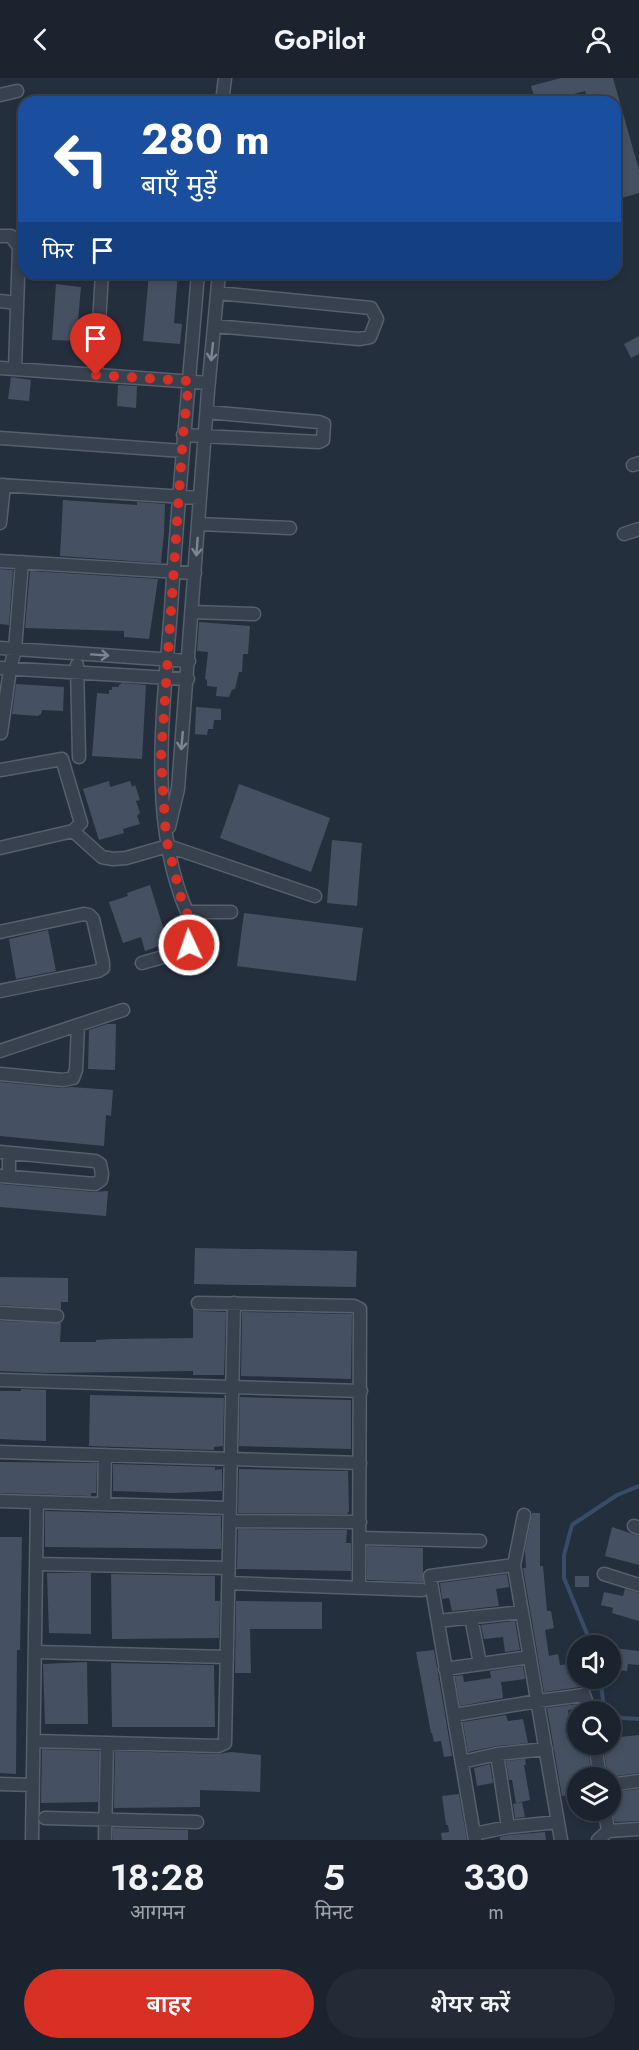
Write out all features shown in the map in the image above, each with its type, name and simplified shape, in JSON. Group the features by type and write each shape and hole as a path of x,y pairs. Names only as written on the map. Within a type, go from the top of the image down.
{"street":[{"path":"223,96 225,78"},
{"path":"0,94 17,90"},
{"path":"0,236 11,236 18,246"},
{"path":"15,369 18,266"},
{"path":"96,375 102,279"},
{"path":"142,963 184,950 191,938 187,912 181,898 167,842 161,757 183,435 198,279"},
{"path":"167,842 178,789 219,279"},
{"path":"215,326 359,339 370,337 377,319 371,308 218,293"},
{"path":"0,301 16,303"},
{"path":"0,368 209,383"},
{"path":"183,435 319,442 323,440 325,434 324,424 319,422 207,412"},
{"path":"0,438 183,451"},
{"path":"0,523 2,485 201,498"},
{"path":"199,524 291,528"},
{"path":"624,534 639,529"},
{"path":"0,561 195,573"},
{"path":"1,733 5,668 15,649 22,562"},
{"path":"192,612 254,614"},
{"path":"0,648 189,661"},
{"path":"79,653 76,672 80,757"},
{"path":"5,668 188,679"},
{"path":"0,770 62,759 81,823 73,831 0,848"},
{"path":"73,831 102,857 126,858 167,842 315,896"},
{"path":"187,912 231,912"},
{"path":"0,932 84,914 89,915 93,919 103,968 0,992"},
{"path":"0,1051 123,1010"},
{"path":"0,1074 63,1080 74,1078 78,1025"},
{"path":"5,1152 95,1161 100,1164 101,1180 95,1184 4,1176 5,1152"},
{"path":"198,1303 358,1306 361,1314 359,1588"},
{"path":"34,1741 222,1745 226,1739 234,1303"},
{"path":"0,1313 57,1316"},
{"path":"0,1380 361,1390"},
{"path":"0,1452 360,1462"},
{"path":"104,1504 105,1455"},
{"path":"0,1501 104,1504 360,1522"},
{"path":"32,1840 37,1502"},
{"path":"524,1515 514,1565 561,1840"},
{"path":"360,1538 480,1541"},
{"path":"36,1564 229,1568"},
{"path":"514,1565 430,1576 445,1669 475,1837 508,1827 558,1822"},
{"path":"604,1574 639,1585"},
{"path":"228,1583 422,1590"},
{"path":"438,1621 522,1612"},
{"path":"471,1617 480,1664"},
{"path":"35,1652 227,1657"},
{"path":"445,1669 530,1657"},
{"path":"454,1715 584,1695 586,1701"},
{"path":"105,1840 107,1743"},
{"path":"462,1762 546,1749"},
{"path":"497,1755 508,1827"},
{"path":"621,1783 639,1781"},
{"path":"0,1784 33,1785"},
{"path":"45,1818 196,1822"},
{"path":"607,1821 608,1831"},
{"path":"598,1840 608,1831 639,1829"}],"building":[{"path":"561,78 613,78 618,96 586,96 585,91 567,96 534,96 531,86"},
{"path":"621,106 639,170 639,193 621,198"},
{"path":"148,279 178,279 174,323 182,324 180,344 143,341"},
{"path":"56,284 81,287 78,321 80,321 80,341 52,340"},
{"path":"639,336 639,354 631,358 624,344"},
{"path":"11,377 31,380 29,401 8,399"},
{"path":"118,385 137,386 136,408 117,406"},
{"path":"63,500 137,505 137,502 165,504 161,563 60,556"},
{"path":"0,569 13,570 9,625 0,624"},
{"path":"30,571 158,579 149,639 124,637 124,631 25,628"},
{"path":"199,622 250,626 248,654 243,654 242,672 239,672 235,689 229,697 216,696 217,687 207,686 205,679 208,652 197,651"},
{"path":"122,683 146,685 142,759 92,756 97,693 109,694 112,687 119,687"},
{"path":"16,684 64,687 63,711 42,710 38,716 12,714"},
{"path":"196,707 221,709 221,720 214,720 213,729 208,729 207,735 195,734"},
{"path":"109,781 110,787 130,781 132,787 135,785 140,800 136,801 140,813 137,816 140,824 123,829 124,833 99,840 83,789"},
{"path":"239,784 330,818 311,872 220,838"},
{"path":"332,840 362,843 357,906 327,903"},
{"path":"150,885 168,943 145,951 141,937 123,943 109,902"},
{"path":"244,913 363,928 356,981 237,966"},
{"path":"48,930 56,971 16,979 9,939"},
{"path":"107,1024 116,1024 115,1070 88,1069 89,1030"},
{"path":"0,1082 113,1090 111,1116 106,1115 104,1146 0,1136"},
{"path":"0,1184 94,1192 108,1191 106,1216 0,1207"},
{"path":"195,1248 357,1251 356,1287 194,1284"},
{"path":"0,1277 68,1278 68,1302 61,1302 61,1309 0,1305"},
{"path":"193,1309 226,1312 224,1375 193,1375 193,1371 46,1373 0,1371 0,1321 61,1323 60,1342 193,1338"},
{"path":"242,1312 352,1314 351,1379 241,1376"},
{"path":"21,1389 46,1390 46,1441 0,1439 0,1391 21,1391"},
{"path":"90,1395 224,1398 223,1446 214,1447 214,1450 89,1446"},
{"path":"240,1397 351,1400 351,1449 239,1446"},
{"path":"0,1462 97,1463 96,1493 91,1493 91,1496 0,1493"},
{"path":"113,1464 215,1467 215,1470 222,1469 222,1491 172,1493 113,1491"},
{"path":"239,1469 348,1471 349,1511 347,1514 238,1513"},
{"path":"45,1511 221,1516 221,1549 45,1547"},
{"path":"532,1513 540,1513 540,1566 543,1566 547,1611 551,1611 554,1628 545,1630 549,1656 558,1654 560,1665 567,1664 567,1689 544,1692 523,1568 526,1568 525,1550"},
{"path":"612,1527 639,1536 639,1565 605,1556"},
{"path":"238,1529 347,1530 346,1543 351,1543 351,1571 237,1569"},
{"path":"0,1537 22,1537 20,1650 17,1650 16,1774 0,1773"},
{"path":"367,1546 423,1548 423,1582 367,1580"},
{"path":"47,1573 91,1573 91,1634 49,1633"},
{"path":"111,1574 215,1576 215,1601 220,1601 219,1638 112,1639"},
{"path":"507,1574 509,1587 496,1589 499,1606 452,1611 449,1598 442,1599 440,1583"},
{"path":"575,1576 589,1576 589,1587 575,1587"},
{"path":"625,1589 639,1593 639,1621 612,1613 613,1608 601,1605 604,1592 623,1596"},
{"path":"236,1601 322,1602 322,1629 250,1629 251,1673 235,1673"},
{"path":"515,1621 520,1650 505,1652 503,1637 484,1639 481,1625"},
{"path":"621,1649 639,1651 639,1665 628,1664 627,1671 621,1670"},
{"path":"434,1650 452,1756 444,1757 441,1741 434,1742 416,1652"},
{"path":"87,1662 88,1724 45,1724 43,1664"},
{"path":"111,1663 214,1665 215,1727 112,1727"},
{"path":"523,1666 525,1679 501,1682 503,1698 460,1706 455,1676 463,1675 464,1682 491,1678 490,1671"},
{"path":"567,1705 567,1755 589,1755 590,1767 567,1767 567,1795 562,1796 547,1708"},
{"path":"506,1715 508,1721 523,1719 528,1743 468,1752 463,1722"},
{"path":"639,1735 639,1773 621,1775 621,1767 606,1767 605,1755 621,1755 621,1737"},
{"path":"42,1749 99,1751 98,1802 41,1803"},
{"path":"115,1751 218,1754 231,1752 261,1755 260,1792 200,1790 200,1807 114,1808"},
{"path":"525,1759 530,1800 516,1803 506,1761"},
{"path":"490,1764 493,1783 477,1786 474,1768"},
{"path":"639,1789 639,1821 615,1822 621,1821 621,1791"},
{"path":"459,1794 467,1840 442,1840 441,1833 449,1832 442,1796"},
{"path":"522,1802 525,1817 515,1818 513,1804"},
{"path":"113,1828 188,1830 188,1840 113,1840"},
{"path":"545,1832 546,1840 500,1840 500,1837 509,1835"}],"waterway":[{"path":"587,1635 564,1578 564,1555 572,1525 617,1495 639,1486"},
{"path":"601,1689 604,1708 622,1718 639,1719"}],"route":[{"path":"96,375 189,381 176,524 161,757 166,838 181,898 187,912 191,938 189,945"}]}
